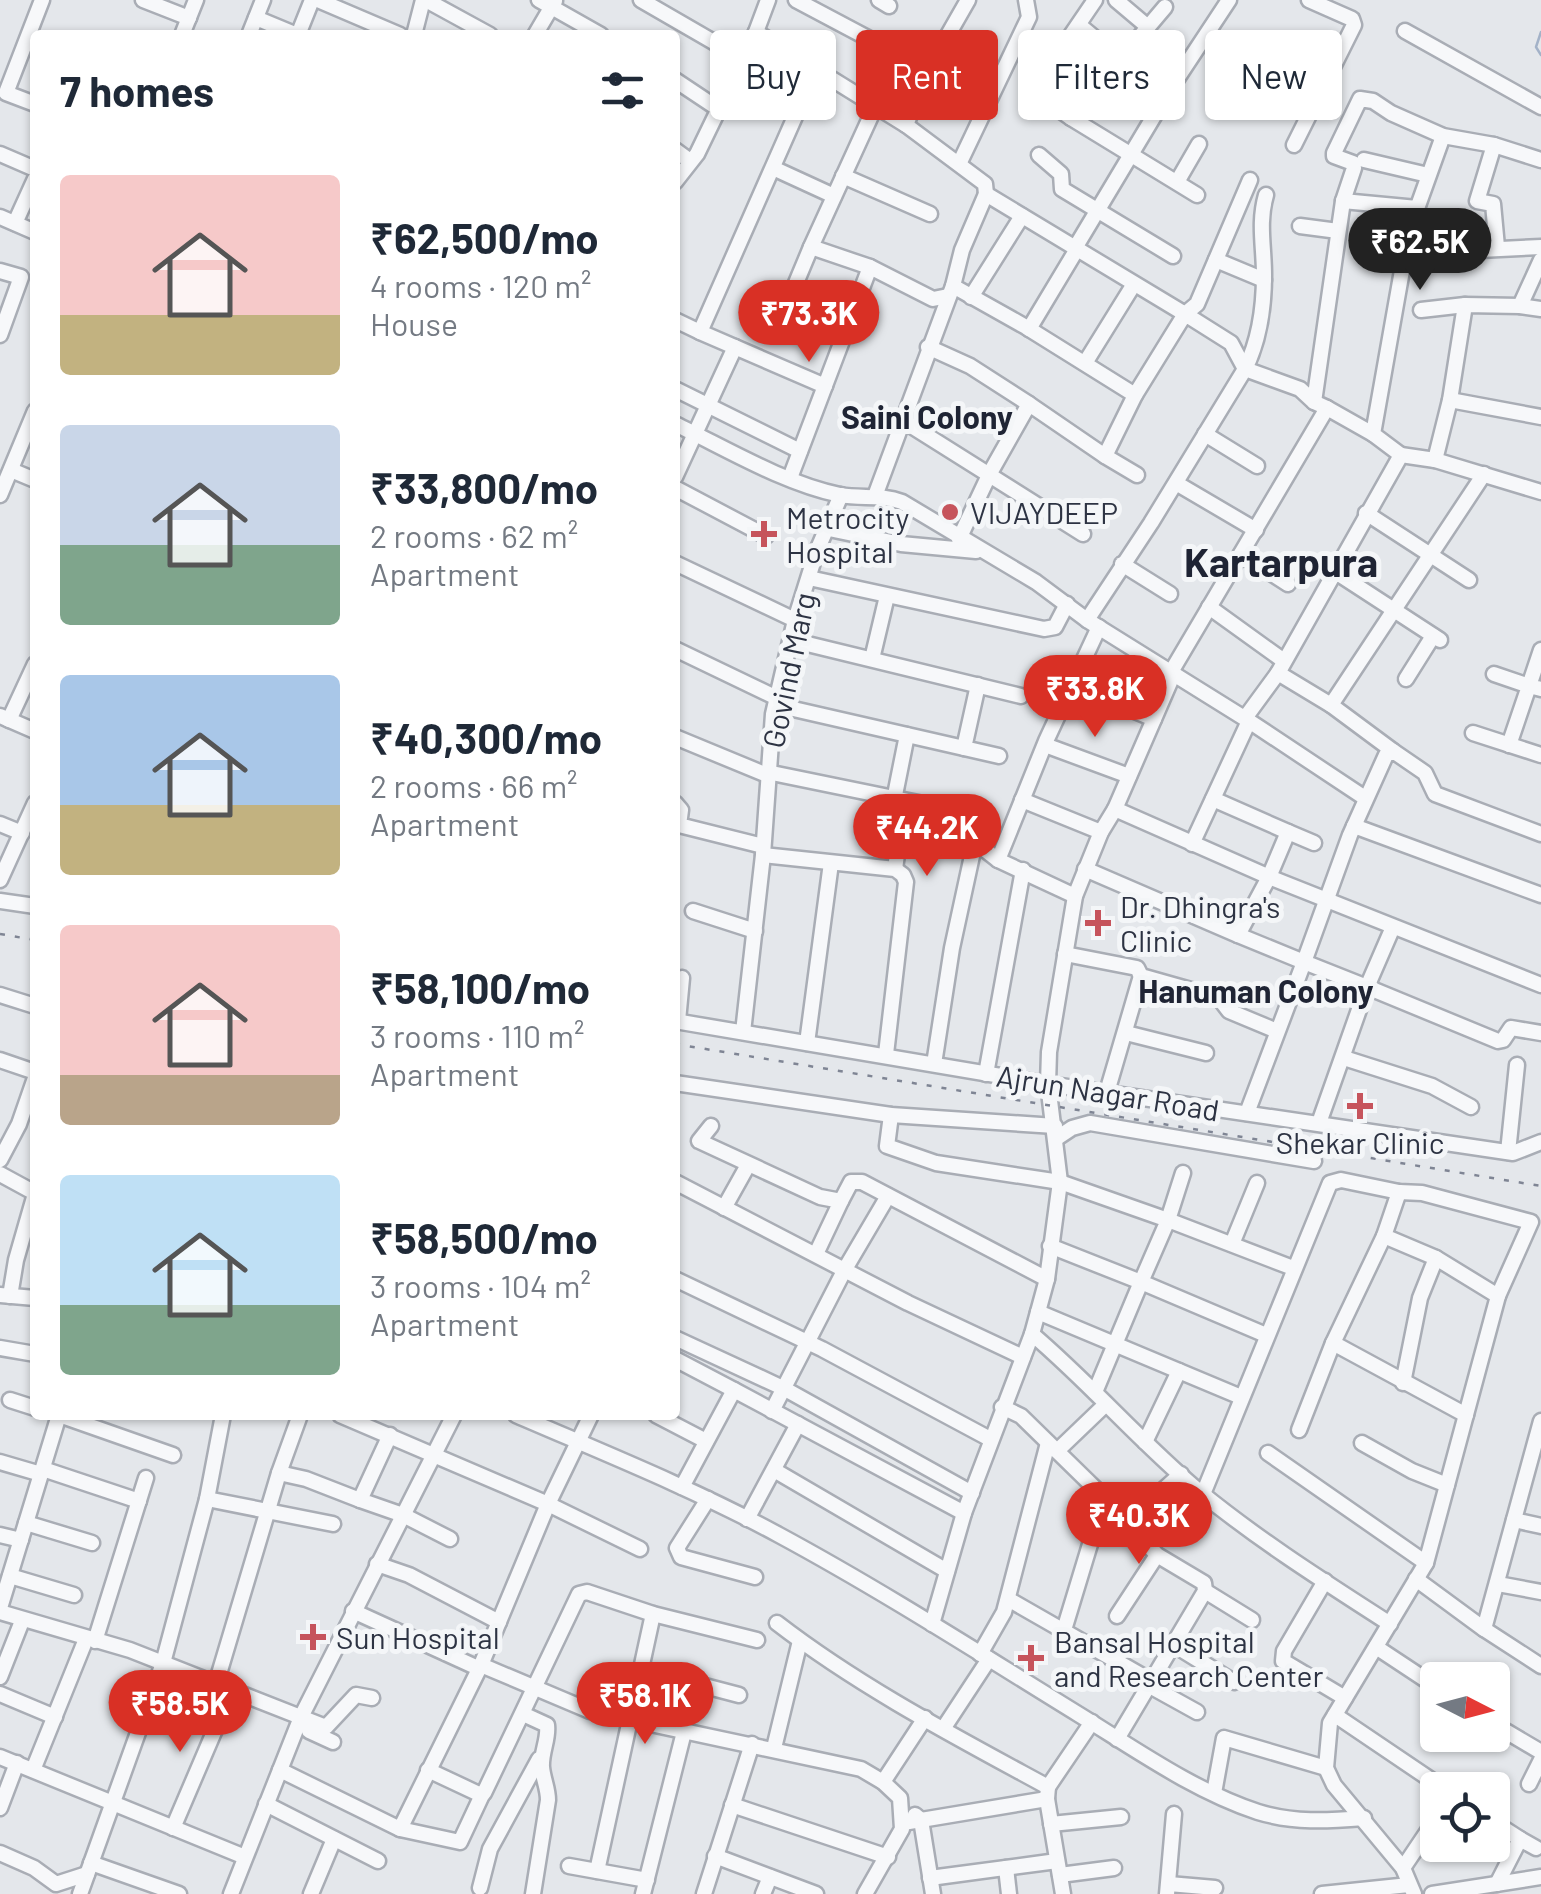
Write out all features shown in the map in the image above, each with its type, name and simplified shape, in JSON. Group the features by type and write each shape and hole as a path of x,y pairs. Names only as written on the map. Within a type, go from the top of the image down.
{"street":[{"path":"30,102 6,93 42,0"},
{"path":"143,0 188,18"},
{"path":"184,30 196,0"},
{"path":"252,30 263,0"},
{"path":"300,30 315,0 388,30"},
{"path":"415,30 424,0 481,30"},
{"path":"641,0 710,40"},
{"path":"796,0 856,32"},
{"path":"950,30 966,0"},
{"path":"960,162 1029,17 1026,0"},
{"path":"1076,30 1095,0"},
{"path":"1116,0 1148,27"},
{"path":"1029,329 1132,153 1229,0"},
{"path":"1294,145 1354,26 1352,20 1310,0"},
{"path":"537,30 549,2 593,30"},
{"path":"756,30 763,2"},
{"path":"1145,30 1165,7"},
{"path":"256,18 286,30"},
{"path":"1079,25 1085,30"},
{"path":"30,28 35,30"},
{"path":"1404,31 1541,107"},
{"path":"680,83 710,103"},
{"path":"932,1624 964,1513 1032,1334 1047,1279 1060,1182 1048,1084 1049,1052 1075,896 1172,672 1256,530 1320,405 1338,231 1353,163 1334,153 1360,99 1373,101 1443,136 1494,144 1541,160"},
{"path":"680,175 697,154 715,120"},
{"path":"700,332 794,120"},
{"path":"781,318 869,120"},
{"path":"875,496 962,250 986,194 985,184 960,162 897,120"},
{"path":"906,125 908,120"},
{"path":"1074,120 1198,195"},
{"path":"1373,434 1409,231 1443,136"},
{"path":"1177,182 1200,144"},
{"path":"1494,144 1477,202 1492,204 1497,247"},
{"path":"0,154 30,167"},
{"path":"680,154 690,161"},
{"path":"1039,155 1061,174 1062,189 1174,256"},
{"path":"1364,160 1428,175"},
{"path":"773,168 834,196"},
{"path":"844,176 930,214"},
{"path":"1105,456 1134,395 1185,314 1197,304 1250,180"},
{"path":"15,224 30,190"},
{"path":"986,194 1232,343 1245,369 1300,388 1400,455 1435,460 1541,492"},
{"path":"998,860 1072,685 1093,624 1122,564 1245,369 1260,331 1264,280 1260,215 1266,195"},
{"path":"1343,201 1417,208"},
{"path":"971,298 1022,216"},
{"path":"0,217 30,230"},
{"path":"1300,226 1338,231"},
{"path":"812,247 870,267 933,299 950,291 971,298 1029,329 1134,395"},
{"path":"1440,252 1541,247"},
{"path":"1216,260 1264,280"},
{"path":"1520,306 1541,260"},
{"path":"790,478 870,267"},
{"path":"0,271 21,277 0,332"},
{"path":"1085,363 1134,284"},
{"path":"1435,460 1450,400 1465,305"},
{"path":"1422,310 1465,305 1541,309"},
{"path":"680,322 735,347 768,353 825,386"},
{"path":"680,467 735,347"},
{"path":"928,347 970,366 1137,475"},
{"path":"680,392 800,451"},
{"path":"1450,400 1541,417"},
{"path":"959,539 1028,404"},
{"path":"902,420 1083,534"},
{"path":"0,495 8,465 30,421"},
{"path":"680,426 790,478 841,495 902,502 1247,719 1365,798"},
{"path":"1206,434 1257,466"},
{"path":"1192,844 1247,719 1281,667 1400,455"},
{"path":"8,465 30,477"},
{"path":"1330,705 1484,474"},
{"path":"1176,483 1256,530"},
{"path":"680,491 766,536"},
{"name":"Govind Marg","path":"743,1032 776,702 808,578 841,495"},
{"path":"1366,513 1469,580"},
{"path":"828,529 900,544 982,551"},
{"path":"1241,554 1288,584"},
{"path":"1122,564 1170,594"},
{"path":"680,565 796,620"},
{"path":"1334,571 1437,638 1406,679"},
{"path":"808,578 1044,629 1055,627 1067,604"},
{"path":"872,659 887,596"},
{"path":"1209,607 1330,705 1425,773 1435,794 1541,834"},
{"path":"791,640 1021,696"},
{"path":"1509,745 1535,688 1541,650"},
{"path":"680,652 776,702 999,756"},
{"path":"30,673 4,718 30,729"},
{"path":"1494,674 1535,688"},
{"path":"964,748 978,685"},
{"path":"1072,685 1154,719"},
{"path":"1473,733 1541,755"},
{"path":"894,800 907,735"},
{"path":"680,739 767,774 978,818 934,1064"},
{"path":"1045,744 1129,776"},
{"path":"1247,1113 1365,798 1386,755 1393,751"},
{"path":"1214,799 1314,842"},
{"path":"1022,800 1101,832"},
{"path":"1115,809 1326,900 1541,985"},
{"path":"2,871 30,815"},
{"path":"0,824 22,833"},
{"path":"680,826 763,850 831,863 895,869 903,875 906,882 886,1054"},
{"path":"1354,826 1541,895"},
{"path":"1238,935 1270,876 1288,832"},
{"path":"895,869 899,840"},
{"path":"976,842 998,860 1075,896"},
{"path":"807,1042 831,863"},
{"path":"1086,869 1498,1041 1511,1028 1541,1034"},
{"path":"986,1074 1023,870"},
{"path":"0,902 30,905"},
{"path":"693,912 755,931"},
{"path":"1319,1123 1367,987 1393,927"},
{"path":"1066,954 1137,968 1141,976 1107,1092"},
{"path":"1141,976 1219,998 1229,1011 1277,1031"},
{"path":"680,995 682,978"},
{"path":"0,995 30,1004"},
{"name":"Ajrun Nagar Road","path":"680,1022 1048,1084 1508,1152 1541,1142"},
{"path":"1126,1033 1206,1052"},
{"path":"1344,1058 1432,1086 1472,1106"},
{"path":"0,1060 30,1073"},
{"path":"1508,1152 1517,1065"},
{"path":"680,1088 1056,1132 1090,1123 1314,1161"},
{"path":"0,1160 20,1124 30,1091"},
{"path":"892,1114 887,1146 936,1163 1060,1182 1293,1268"},
{"path":"711,1126 699,1141 820,1197 841,1201"},
{"path":"724,1208 748,1165"},
{"path":"943,1730 985,1656 1008,1600 1053,1447 1100,1398 1114,1345 1168,1220 1183,1173"},
{"path":"0,1174 30,1191"},
{"path":"1202,1494 1330,1183 1341,1180 1422,1193 1533,1224 1498,1296 1426,1563 1335,1715 1328,1737 1326,1768 1334,1784 1403,1868 1412,1889 1322,1894"},
{"path":"816,1254 852,1182 862,1182 1047,1279"},
{"path":"1232,1244 1257,1184"},
{"path":"680,1185 1023,1357"},
{"path":"1299,1430 1333,1343 1384,1236 1399,1192"},
{"path":"772,1411 845,1269 888,1196"},
{"path":"30,1211 5,1295 30,1298"},
{"path":"1384,1236 1436,1258 1498,1296"},
{"path":"1050,1246 1266,1334"},
{"path":"1403,1383 1420,1298 1436,1258"},
{"path":"680,1281 810,1343 990,1439"},
{"path":"1038,1312 1240,1396"},
{"path":"1032,1334 1202,1494 1250,1532 1390,1624"},
{"path":"680,1340 785,1390 972,1493"},
{"path":"1333,1343 1466,1415"},
{"path":"0,1348 30,1353"},
{"path":"680,1362 964,1513"},
{"path":"1145,1442 1178,1371"},
{"path":"682,1487 734,1390"},
{"path":"10,1400 30,1406"},
{"path":"1002,1407 1021,1416 1157,1555 1204,1583 1205,1590 1117,1738"},
{"path":"58,1420 0,1610 22,1621 163,1663 326,1728 356,1695 372,1698"},
{"path":"73,1420 173,1455"},
{"path":"80,1894 163,1663 206,1499 222,1420"},
{"path":"216,1684 298,1420"},
{"path":"352,1420 548,1504 640,1549"},
{"path":"231,1894 280,1770 353,1611 451,1420"},
{"path":"527,1420 747,1518 1214,1792 1257,1811 1294,1820 1364,1818"},
{"path":"400,1828 480,1666 548,1504 589,1420"},
{"path":"666,1420 706,1441"},
{"path":"1484,1629 1541,1421"},
{"path":"747,1518 798,1424"},
{"path":"360,1500 390,1435"},
{"path":"1362,1443 1412,1472 1447,1486"},
{"path":"1268,1454 1426,1563"},
{"path":"0,1462 139,1501"},
{"path":"774,1470 947,1570"},
{"path":"280,1474 306,1479 403,1516 450,1539"},
{"path":"1126,1522 1180,1474"},
{"path":"33,1770 91,1640 146,1478"},
{"path":"206,1499 332,1524"},
{"path":"708,1499 676,1548 681,1557 755,1577"},
{"path":"1064,1630 1107,1500"},
{"path":"1514,1520 1541,1526"},
{"path":"26,1523 92,1543"},
{"path":"0,1535 21,1540"},
{"path":"1117,1616 1157,1555"},
{"path":"377,1564 499,1622"},
{"path":"10,1576 74,1595"},
{"path":"1416,1579 1541,1666"},
{"path":"1325,1582 1284,1651 1284,1661 1345,1698"},
{"path":"1498,1584 1541,1592"},
{"path":"1205,1590 1252,1620"},
{"path":"280,1770 400,1828 460,1842 579,1594 587,1592 653,1614 757,1640"},
{"path":"1008,1600 1197,1712"},
{"path":"353,1611 590,1711 861,1769 884,1782 900,1798 903,1823 888,1858 865,1894"},
{"path":"597,1872 653,1614"},
{"path":"0,1677 22,1621"},
{"path":"777,1623 1047,1793"},
{"path":"774,1748 800,1641"},
{"path":"1174,1645 1234,1682"},
{"path":"1376,1647 1420,1676"},
{"path":"640,1669 739,1694"},
{"path":"0,1694 54,1717"},
{"path":"150,1698 217,1725 173,1828"},
{"path":"480,1888 490,1849 542,1754 549,1730 547,1725 523,1714"},
{"path":"1335,1715 1420,1772"},
{"path":"884,1782 925,1718"},
{"path":"304,1719 309,1731 333,1742"},
{"path":"1063,1894 1047,1793 1092,1722"},
{"path":"569,1866 645,1887 684,1732"},
{"path":"1510,1734 1541,1752"},
{"path":"1214,1792 1224,1738 1326,1768"},
{"path":"704,1894 752,1744"},
{"path":"533,1894 548,1800 542,1754"},
{"path":"0,1756 245,1857"},
{"path":"1529,1784 1541,1760"},
{"path":"0,1808 17,1763"},
{"path":"428,1770 482,1795"},
{"path":"903,1823 1047,1793"},
{"path":"266,1804 378,1861"},
{"path":"732,1805 888,1858"},
{"path":"902,1806 921,1820 932,1886 1006,1868 1114,1868"},
{"path":"1174,1814 1168,1889 1216,1888"},
{"path":"1051,1824 1121,1816"},
{"path":"1510,1832 1536,1848"},
{"path":"311,1894 334,1838"},
{"path":"1497,1884 1520,1838"},
{"path":"1403,1868 1420,1843"},
{"path":"0,1853 34,1868 56,1884 89,1868 178,1894"},
{"path":"715,1856 816,1894"},
{"path":"1006,1868 1010,1894"},
{"path":"763,1894 770,1877"},
{"path":"1441,1893 1541,1877"}],"waterway":[{"path":"1541,32 1536,47 1541,55"}],"railway":[{"path":"0,934 30,939"},
{"path":"680,1045 1541,1186"}],"place":[{"name":"VIJAYDEEP","path":"950,512"},
{"name":"Metrocity Hospital","path":"764,534"},
{"name":"Dr. Dhingra's Clinic","path":"1098,923"},
{"name":"Shekar Clinic","path":"1360,1106"},
{"name":"Sun Hospital","path":"313,1637"},
{"name":"Bansal Hospital and Research Center","path":"1031,1658"}],"district":[{"name":"Saini Colony","path":"927,416"},
{"name":"Kartarpura","path":"1281,561"},
{"name":"Hanuman Colony","path":"1256,990"}]}
